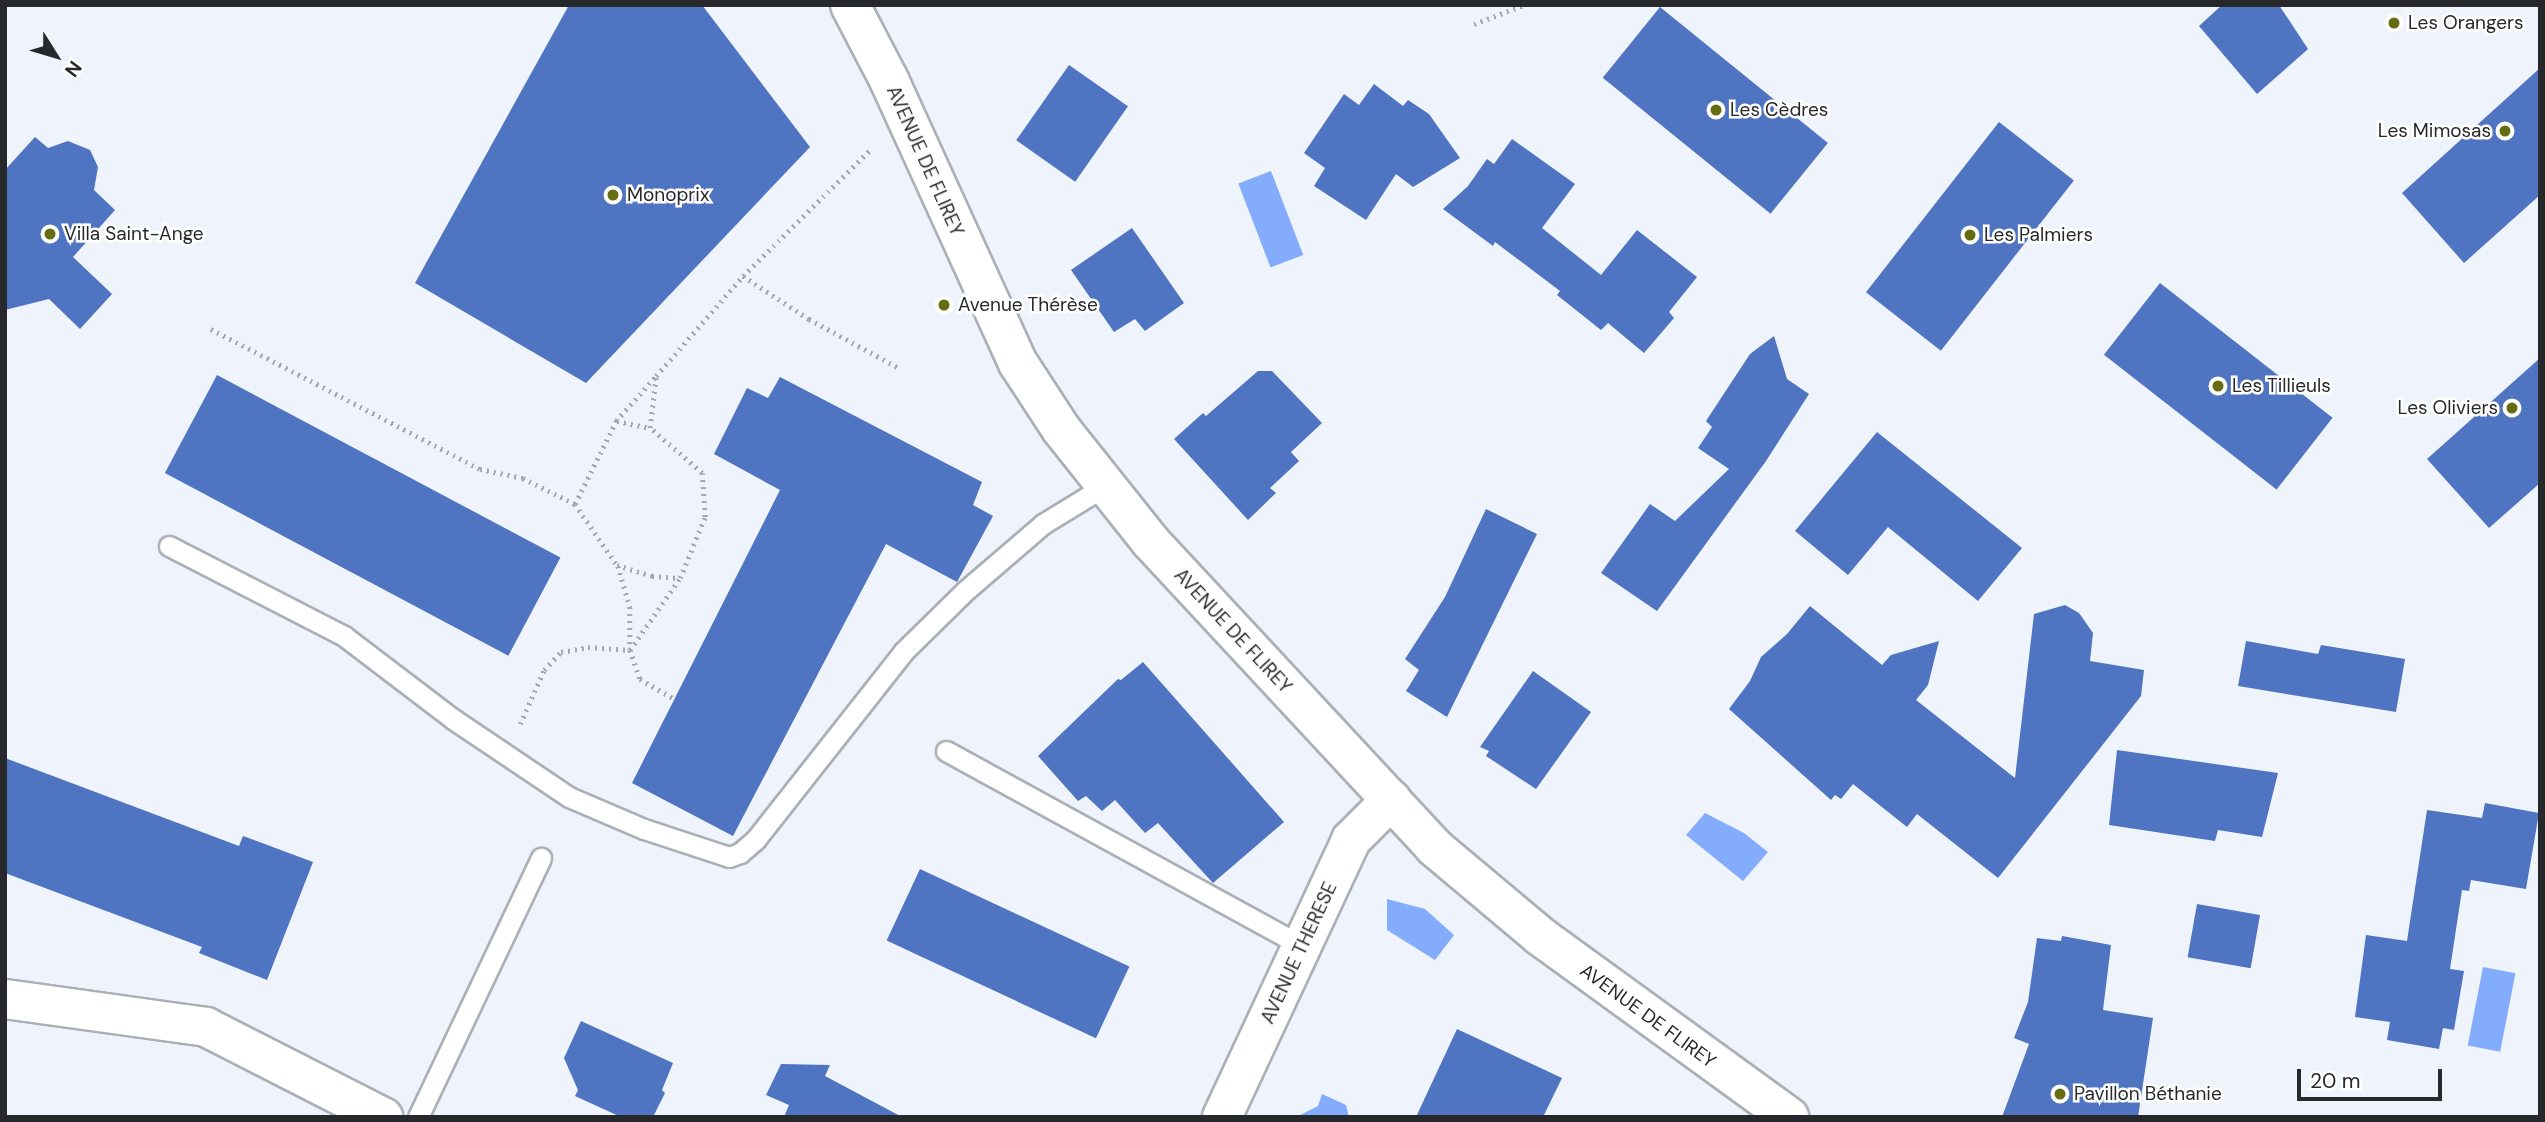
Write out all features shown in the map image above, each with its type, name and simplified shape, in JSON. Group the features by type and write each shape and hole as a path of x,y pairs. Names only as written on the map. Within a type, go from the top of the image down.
{"main road":[{"name":"AVENUE DE FLIREY","path":"850,5 868,35 1018,363 1061,429 1151,542 1434,847 1540,936 1789,1117"},
{"name":"AVENUE THERESE","path":"1222,1117 1352,840 1391,800"},
{"path":"5,999 206,1027 383,1117"}],"lane":[{"path":"169,545 344,636 453,719 569,797 643,829 729,857 740,853 756,839 903,652 965,591 1043,524 1105,486"},
{"path":"946,751 1302,946"},
{"path":"418,1117 541,858"}],"path":[{"path":"1474,24 1524,5"},
{"path":"575,504 616,421 743,276 848,169 906,118"},
{"path":"743,276 809,319 899,368"},
{"path":"211,329 480,469 523,478 575,504 617,565 630,607 630,650 640,679 674,699"},
{"path":"650,428 656,376"},
{"path":"616,421 650,428 702,472 705,517 680,578 630,650"},
{"path":"617,565 652,576 680,578"},
{"path":"518,730 544,670 561,652 588,647 630,650"}],"water":[{"path":"1271,171 1303,255 1271,268 1238,184"},
{"path":"1705,813 1744,833 1768,852 1743,881 1686,835"},
{"path":"1387,899 1425,909 1454,935 1435,960 1387,930"},
{"path":"2483,967 2515,973 2500,1052 2468,1046"},
{"path":"1322,1094 1346,1105 1349,1117 1296,1117 1318,1106"}],"building":[{"name":"Monoprix","path":"569,5 702,5 810,147 586,383 415,283"},
{"path":"2222,5 2279,5 2308,49 2257,94 2199,26"},
{"name":"Les Cèdres","path":"1660,7 1828,143 1771,214 1603,78"},
{"path":"1069,65 1128,106 1075,182 1016,140"},
{"name":"Les Mimosas","path":"2540,68 2540,195 2464,263 2402,193"},
{"path":"1374,84 1403,106 1408,100 1429,114 1460,158 1413,187 1396,174 1366,220 1314,186 1325,168 1304,153 1344,94 1359,105"},
{"name":"Les Palmiers","path":"1999,122 2074,180 1941,351 1866,292"},
{"name":"Villa Saint-Ange","path":"35,137 48,148 68,141 90,150 98,167 94,190 115,210 73,257 112,294 80,329 49,299 5,310 5,170"},
{"path":"1512,139 1575,184 1542,228 1601,275 1637,230 1697,277 1669,312 1674,318 1644,353 1608,323 1601,330 1557,295 1560,291 1495,242 1493,246 1443,209 1468,186 1487,159 1494,164"},
{"path":"1132,228 1184,303 1145,331 1135,319 1114,332 1071,270"},
{"name":"Les Tillieuls","path":"2160,283 2333,418 2277,490 2104,355"},
{"path":"1774,336 1787,379 1809,394 1766,461 1657,611 1601,573 1650,504 1675,521 1729,469 1698,448 1712,427 1706,421 1750,354"},
{"name":"Les Oliviers","path":"2540,358 2540,483 2489,528 2427,459"},
{"path":"1258,371 1272,371 1322,423 1291,452 1299,461 1270,488 1276,493 1248,520 1174,439 1203,413 1206,416"},
{"path":"217,375 560,558 508,656 165,473"},
{"path":"780,377 982,482 973,505 993,516 957,582 886,544 733,836 632,783 780,490 714,454 747,388 768,398"},
{"path":"1877,432 2022,548 1978,601 1888,527 1848,575 1795,531"},
{"path":"1486,509 1537,534 1447,717 1406,691 1419,670 1405,659 1445,597"},
{"path":"2065,605 2079,613 2093,633 2090,661 2144,670 2141,696 1998,878 1917,814 1907,827 1853,784 1841,799 1835,795 1831,800 1729,709 1750,681 1761,657 1787,634 1810,606 1882,665 1891,655 1939,641 1928,685 1916,700 2015,778 2034,614"},
{"path":"2246,641 2318,654 2321,645 2405,659 2396,712 2238,686"},
{"path":"1143,662 1284,822 1213,883 1158,823 1145,833 1115,800 1102,811 1086,796 1078,801 1038,756 1118,679 1121,680"},
{"path":"1533,671 1591,712 1536,789 1486,756 1489,751 1480,747"},
{"path":"2117,750 2278,773 2262,837 2218,830 2215,841 2109,825"},
{"path":"5,758 239,846 243,836 313,862 267,980 199,953 202,947 5,873"},
{"path":"2485,803 2539,813 2526,889 2471,880 2469,891 2462,890 2450,969 2464,971 2454,1030 2443,1028 2439,1049 2387,1040 2390,1022 2355,1017 2366,935 2407,941 2427,810 2482,818"},
{"path":"920,869 1129,967 1096,1038 887,941"},
{"path":"2197,904 2260,915 2251,968 2188,957"},
{"path":"2062,936 2111,945 2103,1010 2153,1018 2138,1117 2002,1117 2029,1044 2014,1038 2028,1002 2037,938 2061,941"},
{"path":"581,1021 673,1063 662,1090 665,1093 653,1117 621,1117 575,1096 578,1090 564,1058"},
{"path":"1457,1029 1562,1078 1543,1117 1416,1117"},
{"path":"781,1064 830,1065 825,1076 902,1117 784,1117 789,1105 766,1095"}],"place":[{"name":"Les Orangers","path":"2394,23"},
{"name":"Les Cèdres","path":"1716,110"},
{"name":"Les Mimosas","path":"2505,131"},
{"name":"Monoprix","path":"613,195"},
{"name":"Villa Saint-Ange","path":"50,234"},
{"name":"Les Palmiers","path":"1970,235"},
{"name":"Avenue Thérèse","path":"944,305"},
{"name":"Les Tillieuls","path":"2218,386"},
{"name":"Les Oliviers","path":"2512,408"},
{"name":"Pavillon Béthanie","path":"2060,1094"}]}
